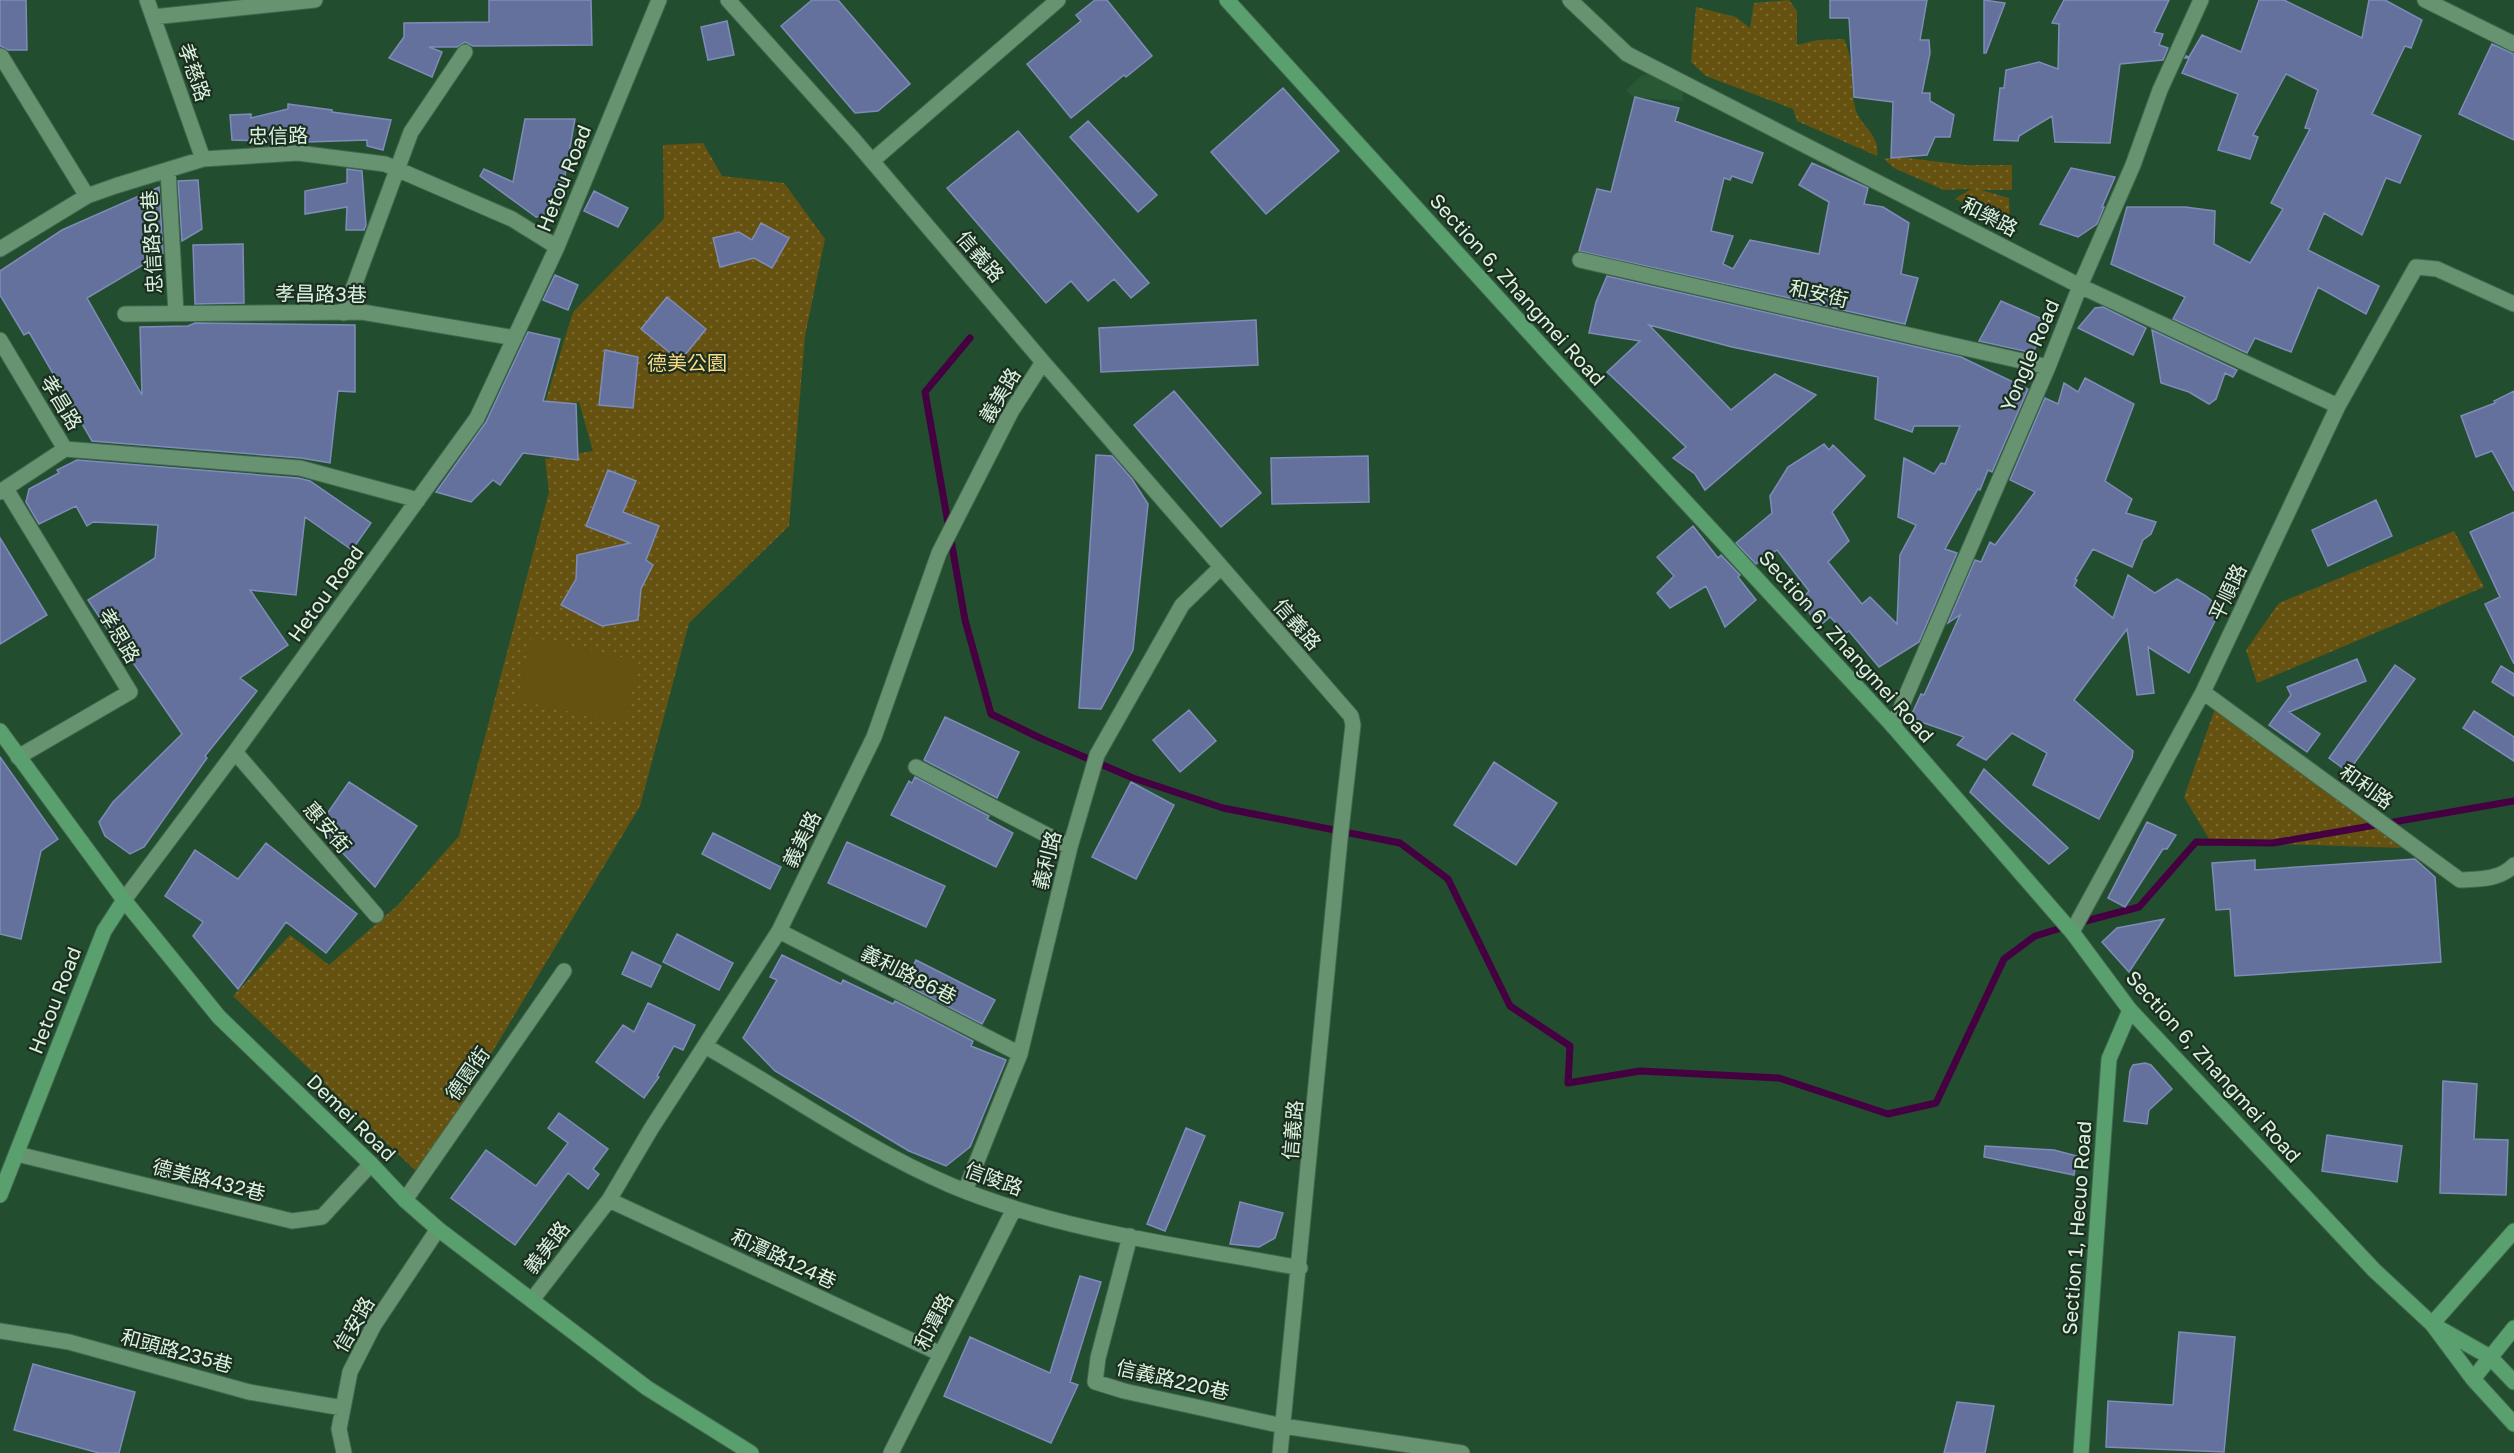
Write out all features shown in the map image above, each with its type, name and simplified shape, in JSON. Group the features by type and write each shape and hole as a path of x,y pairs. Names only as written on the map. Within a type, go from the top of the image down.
{"street":[{"name":"孝慈路","path":"147,0 203,159"},
{"path":"153,17 315,0"},
{"name":"Hetou Road","path":"0,1195 104,931 124,900 235,752 477,418 557,247 659,0"},
{"name":"信義路","path":"728,0 872,161 1043,362 1351,716 1353,725 1280,1453"},
{"path":"872,161 1058,0"},
{"name":"Section 6, Zhangmei Road","path":"1227,0 1573,380 1893,726 2072,932 2130,1010 2374,1270 2432,1324"},
{"name":"和樂路","path":"1570,0 1627,54 2080,286 2338,406"},
{"name":"Yongle Road","path":"1893,726 2133,165 2160,90 2201,0"},
{"path":"2425,0 2514,44"},
{"path":"344,313 411,132 465,52"},
{"path":"1,56 87,196"},
{"name":"忠信路","path":"0,249 87,196 203,159 298,153 385,164 512,219 557,247"},
{"name":"忠信路50巷","path":"168,170 176,313"},
{"name":"和安街","path":"1580,260 2048,367"},
{"name":"平順路","path":"2072,932 2203,692 2338,406 2416,267 2437,269 2514,304"},
{"name":"孝昌路3巷","path":"124,314 362,312 515,338"},
{"name":"孝昌路","path":"0,340 65,449 3,491"},
{"name":"義美路","path":"532,1300 609,1200 651,1129 779,932 874,737 944,543 1011,412 1043,362"},
{"path":"65,449 300,468 418,500"},
{"name":"孝思路","path":"3,491 130,692 18,757"},
{"name":"義利路","path":"965,1191 1020,1054 1070,847 1097,755 1182,605 1221,567"},
{"name":"和利路","path":"2203,692 2460,880 2489,878 2508,872 2514,865"},
{"name":"Demei Road","path":"0,731 124,900 219,1017 371,1164 405,1200 438,1229 647,1388 751,1453"},
{"name":"惠安街","path":"235,752 376,915"},
{"path":"916,767 1070,847"},
{"name":"義利路86巷","path":"779,932 1020,1054"},
{"name":"德園街","path":"405,1200 564,971"},
{"name":"Section 1, Hecuo Road","path":"2081,1453 2109,1059 2130,1010"},
{"name":"信陵路","path":"705,1046 888,1155 965,1191 1014,1209 1130,1236 1300,1268"},
{"name":"德美路432巷","path":"17,1154 292,1221 322,1217 371,1164"},
{"name":"和潭路124巷","path":"609,1200 940,1354"},
{"name":"和潭路","path":"891,1453 1014,1209"},
{"name":"信安路","path":"344,1453 339,1429 350,1372 374,1325 438,1229"},
{"path":"2432,1324 2514,1231"},
{"name":"信義路220巷","path":"1130,1236 1098,1358 1095,1382 1124,1391 1283,1426"},
{"path":"2432,1324 2490,1357 2514,1382"},
{"path":"2432,1324 2473,1379 2514,1424"},
{"path":"2473,1379 2514,1328"},
{"name":"和頭路235巷","path":"0,1331 69,1342 249,1392 343,1408"},
{"path":"1283,1426 1462,1453"}],"shaded area":[{"path":"1654,75 1683,91 1683,101 1633,97 1626,90 1641,76"}],"green space":[{"path":"1789,0 1797,11 1797,45 1818,40 1844,39 1850,58 1855,107 1857,114 1876,142 1877,156 1797,121 1793,109 1706,76 1691,62 1696,7 1736,17 1750,28 1754,3"},
{"name":"德美公園","path":"703,143 722,176 784,183 825,239 805,336 789,526 689,623 640,806 419,1174 233,996 290,935 329,965 399,904 459,836 549,492 545,459 593,451 579,402 544,406 573,312 664,219 663,145"},
{"path":"1899,157 1965,165 2012,165 2012,190 1981,190 2009,198 2010,223 1955,199 1971,189 1944,190 1894,168 1884,159"},
{"path":"2454,531 2484,587 2257,683 2246,650 2279,603"},
{"path":"531,637 639,661 625,724 517,700"},
{"path":"2217,703 2404,848 2211,842 2184,797"}],"building":[{"path":"0,0 26,0 27,50 8,50 0,46"},
{"path":"489,0 591,0 592,45 473,46 465,42 457,47 429,47 442,52 432,77 389,58 404,37 404,23 489,22"},
{"path":"812,0 838,0 910,84 878,111 855,113 781,26"},
{"path":"1095,0 1107,0 1152,56 1126,77 1124,75 1071,118 1027,64 1081,21 1076,15"},
{"path":"1830,0 1927,0 1920,40 1929,40 1930,53 1922,93 1930,93 1930,101 1954,115 1950,137 1935,137 1927,155 1891,158 1893,102 1854,97 1849,18 1830,18"},
{"path":"1984,0 2005,3 1986,53 1984,53"},
{"path":"2064,0 2169,0 2154,32 2163,34 2159,45 2168,48 2163,60 2120,64 2110,143 2055,142 2052,116 2019,136 2018,141 1994,140 2000,88 2004,88 2006,70 2039,62 2058,69 2059,24 2052,23"},
{"path":"2259,0 2284,0 2362,38 2369,0 2385,0 2422,20 2411,48 2405,46 2372,114 2421,136 2400,183 2386,178 2362,235 2324,213 2308,250 2379,286 2366,314 2318,287 2291,352 2255,338 2247,353 2173,319 2185,297 2111,264 2127,207 2185,207 2215,211 2214,244 2250,263 2283,209 2271,203 2310,129 2305,128 2318,90 2286,74 2253,135 2258,137 2250,159 2218,150 2238,94 2182,73 2189,58 2185,58 2186,56 2189,57 2202,35 2241,52"},
{"path":"727,21 734,55 708,60 701,27"},
{"path":"2492,44 2514,54 2514,140 2459,114"},
{"path":"1283,88 1339,151 1266,214 1211,152"},
{"path":"1635,97 1679,108 1675,121 1763,153 1752,183 1732,176 1730,180 1724,178 1711,231 1733,236 1723,264 1733,269 1750,240 1819,254 1829,202 1799,185 1812,163 1868,188 1864,204 1883,207 1909,223 1901,274 1918,278 1905,324 1579,251 1597,189 1611,192"},
{"path":"288,104 391,120 383,150 367,146 367,140 307,142 232,140 230,115 251,114 251,118 288,109"},
{"path":"525,119 575,119 558,215 536,217 480,176 484,169 513,182"},
{"path":"1088,121 1157,195 1138,212 1070,137"},
{"path":"1018,131 1149,283 1131,298 1114,279 1088,301 1071,281 1046,303 947,188"},
{"path":"2071,168 2115,177 2097,224 2078,237 2040,224"},
{"path":"347,169 362,171 366,225 364,230 346,230 347,207 305,214 305,191 347,183"},
{"path":"198,180 202,229 182,241 178,181"},
{"path":"159,187 163,253 87,298 142,395 140,327 188,326 195,323 355,325 355,392 338,391 330,463 301,458 92,441 29,332 24,335 0,295 0,271 62,230"},
{"path":"594,191 628,208 618,227 584,211"},
{"path":"761,223 789,238 772,268 754,258 720,267 713,238 739,232 752,240"},
{"path":"243,244 244,303 195,304 193,245"},
{"path":"555,275 578,285 568,310 543,300"},
{"path":"1607,276 1961,357 2028,389 1992,472 1988,470 1980,490 1978,489 1945,549 1957,553 1919,642 1879,667 1849,631 1846,633 1830,617 1823,623 1810,614 1802,599 1809,591 1777,550 1756,564 1736,543 1772,513 1770,496 1788,467 1824,444 1829,450 1833,445 1865,476 1832,512 1849,541 1828,562 1862,604 1870,597 1897,624 1900,555 1916,525 1898,517 1904,458 1934,474 1941,463 1945,464 1960,426 1914,426 1912,432 1875,419 1878,377 1732,347 1649,325 1731,410 1775,374 1816,395 1705,490 1695,474 1673,458 1686,447 1607,372 1640,341 1589,333 1596,302"},
{"path":"667,297 706,329 680,361 641,329"},
{"path":"2001,301 2047,321 2033,353 1979,341"},
{"path":"2103,307 2146,328 2133,355 2078,328 2095,308"},
{"path":"1256,320 1258,365 1101,372 1099,328"},
{"path":"2152,330 2237,370 2233,377 2225,373 2216,399 2209,404 2189,392 2161,383"},
{"path":"528,332 560,339 543,401 576,404 578,460 523,453 500,485 493,480 471,502 436,492 486,422"},
{"path":"605,350 638,357 633,408 599,405"},
{"path":"2085,378 2134,404 2105,481 2132,499 2126,513 2156,522 2151,534 2143,540 2132,567 2093,549 2075,579 2077,580 2074,586 2113,618 2128,575 2155,593 2177,579 2206,596 2221,609 2189,673 2148,647 2154,693 2137,695 2127,629 2074,700 2133,751 2132,758 2099,819 2033,785 2047,753 2012,733 1986,760 1957,745 1964,737 1910,718 1921,694 1924,695 1960,615 1948,623 1975,560 1981,562 1990,542 1995,545 2035,492 2010,480 2045,398 2058,404 2064,383 2078,392"},
{"path":"1174,391 1261,493 1221,527 1134,425"},
{"path":"2514,391 2514,491 2492,451 2476,457 2461,416 2495,403 2494,401"},
{"path":"1096,455 1112,456 1132,479 1148,504 1133,650 1101,709 1079,708"},
{"path":"1368,456 1369,502 1272,504 1271,458"},
{"path":"77,460 298,478 310,481 371,523 352,550 305,517 296,595 250,590 288,645 240,678 257,691 205,756 207,758 144,847 130,854 105,836 99,822 113,802 182,734 132,661 134,659 112,628 108,630 88,600 155,558 158,525 93,522 87,526 76,506 39,524 26,502 29,489 59,473 57,470"},
{"path":"608,470 636,481 623,512 659,526 646,560 653,565 641,589 638,620 602,626 561,605 576,579 577,555 630,543 586,526"},
{"path":"2376,500 2392,536 2328,566 2312,530"},
{"path":"2514,512 2514,664 2485,604 2500,597 2470,532"},
{"path":"1693,526 1718,558 1721,555 1740,575 1738,577 1756,600 1725,627 1706,586 1670,608 1657,593 1674,576 1657,557"},
{"path":"0,538 47,615 0,644"},
{"path":"2357,659 2366,681 2289,712 2320,734 2307,752 2269,725 2291,695 2287,687"},
{"path":"2395,665 2415,679 2348,772 2329,758"},
{"path":"2501,666 2514,674 2514,696 2492,682"},
{"path":"1189,710 1216,741 1180,772 1153,740"},
{"path":"2474,711 2514,737 2514,761 2463,728"},
{"path":"945,717 1019,752 997,798 924,760"},
{"path":"0,757 58,839 41,851 21,939 0,934"},
{"path":"1494,762 1557,803 1516,865 1454,825"},
{"path":"1984,769 2068,848 2049,864 2006,826 1970,792"},
{"path":"915,777 989,816 987,819 1013,833 996,867 891,815 909,781 912,783"},
{"path":"349,782 417,826 375,887 318,827"},
{"path":"1131,782 1174,805 1136,879 1092,857"},
{"path":"2147,822 2176,835 2167,849 2163,849 2125,907 2108,898"},
{"path":"713,833 781,867 770,889 702,854"},
{"path":"847,842 945,886 926,927 828,883"},
{"path":"266,843 357,914 326,953 286,922 238,989 193,936 203,922 165,896 195,850 238,879"},
{"path":"2415,859 2435,877 2441,962 2235,976 2230,909 2216,910 2212,863 2255,860 2255,870"},
{"path":"2164,919 2129,972 2102,942 2117,928"},
{"path":"677,934 733,963 719,990 663,962"},
{"path":"632,952 661,966 651,987 622,974"},
{"path":"782,955 841,984 843,980 893,1004 895,1001 973,1041 971,1046 1006,1060 970,1147 946,1166 909,1151 775,1071 743,1038 777,980 770,977"},
{"path":"916,960 995,1000 982,1024 904,984"},
{"path":"648,1003 695,1025 683,1050 674,1046 657,1076 659,1077 644,1098 596,1062 623,1025 634,1032"},
{"path":"2145,1063 2151,1065 2172,1089 2149,1110 2147,1124 2124,1121 2130,1071 2133,1065"},
{"path":"2443,1081 2477,1084 2474,1139 2508,1140 2506,1195 2440,1193"},
{"path":"559,1113 608,1149 593,1169 599,1174 588,1189 568,1173 515,1245 451,1198 486,1150 536,1186 568,1143 548,1128"},
{"path":"1186,1128 1205,1136 1165,1231 1147,1224"},
{"path":"2327,1135 2402,1146 2397,1182 2322,1171"},
{"path":"1985,1146 2054,1150 2077,1156 2074,1175 1984,1157"},
{"path":"1240,1202 1283,1213 1275,1238 1259,1247 1230,1244"},
{"path":"1080,1276 1101,1282 1070,1382 1078,1385 1051,1443 944,1396 970,1337 1050,1373"},
{"path":"2179,1332 2235,1337 2224,1452 2106,1447 2108,1401 2173,1405"},
{"path":"33,1364 135,1392 119,1453 99,1453 14,1430"},
{"path":"1957,1402 1994,1406 1985,1453 1944,1453"}],"waterway":[{"path":"970,338 925,392 965,620 991,714 1133,778 1223,808 1400,843 1448,879 1510,1006 1570,1046 1568,1083 1640,1071 1779,1078 1888,1114 1936,1103 2004,959 2035,936 2068,926"},
{"path":"2078,923 2139,907 2196,842 2273,843 2514,801"}]}
